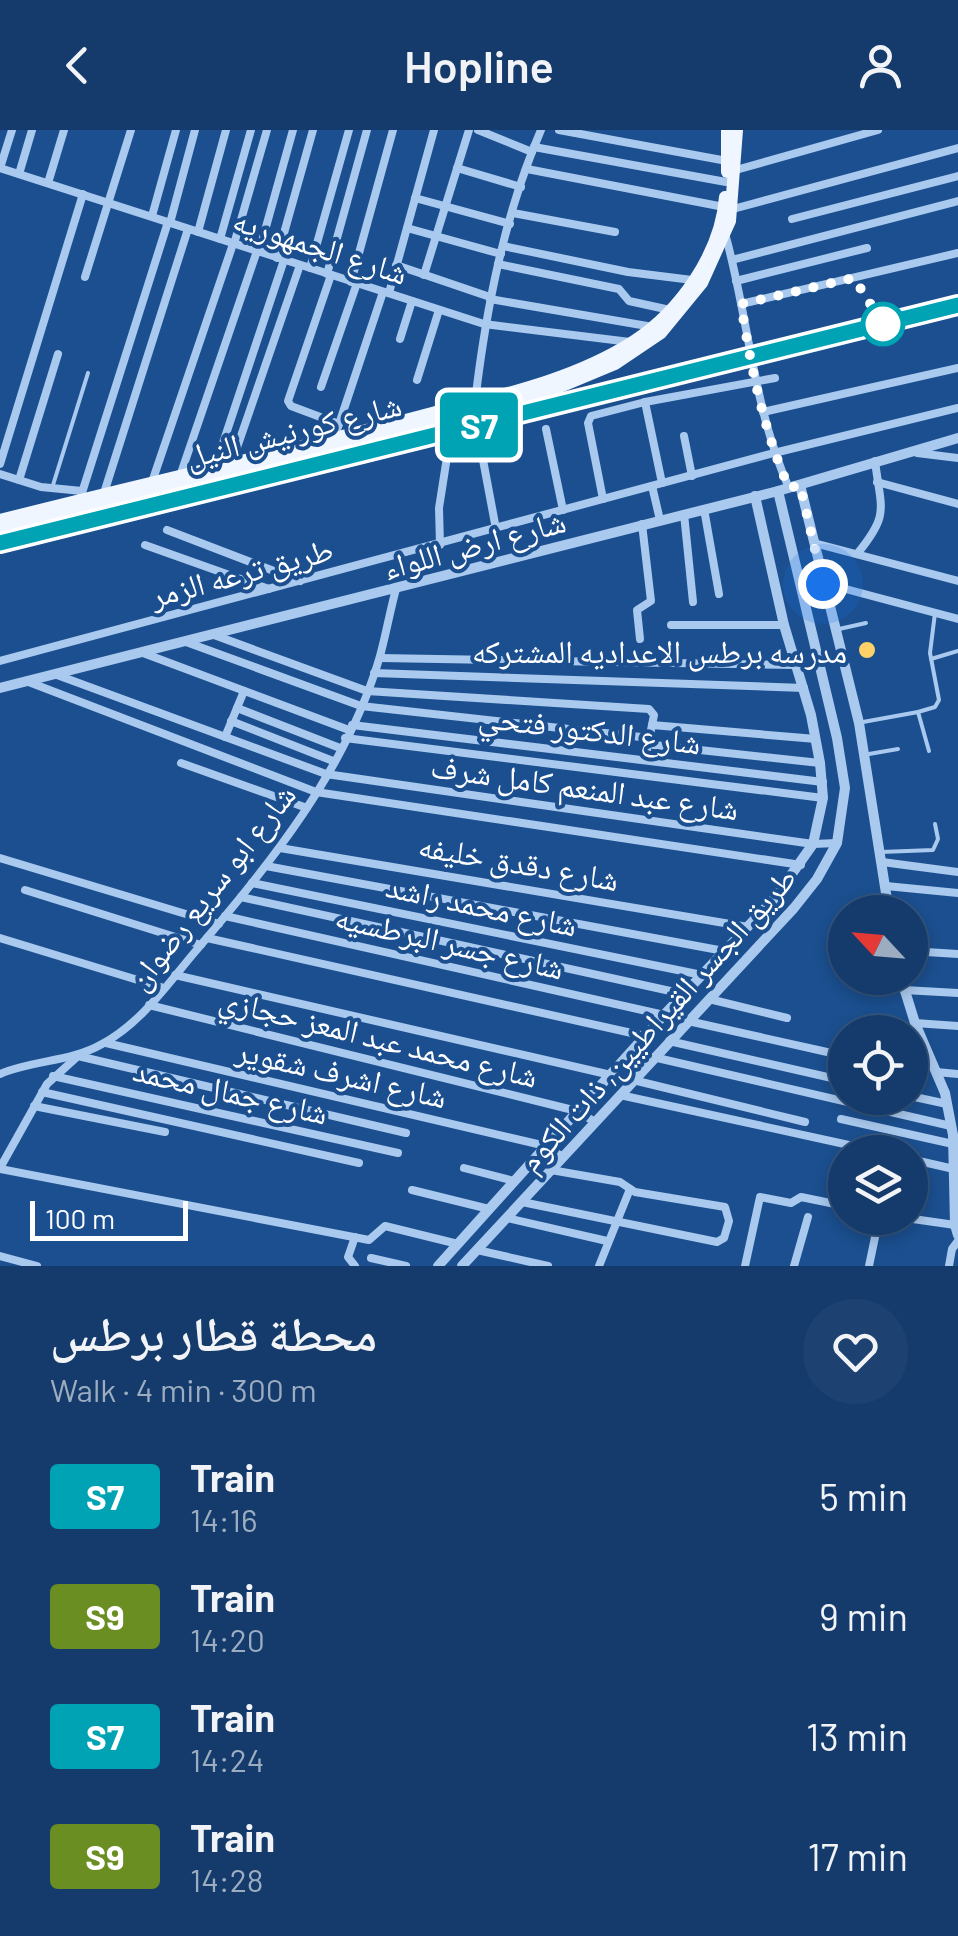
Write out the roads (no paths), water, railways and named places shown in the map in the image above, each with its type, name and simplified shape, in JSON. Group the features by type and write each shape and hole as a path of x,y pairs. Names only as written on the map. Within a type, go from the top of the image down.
{"main road":[{"name":"شارع كورنيش النيل","path":"727,130 730,171"},
{"name":"شارع كورنيش النيل","path":"0,530 369,440 585,378 638,351 674,321 702,283 726,237 737,130"},
{"name":"شارع كورنيش النيل","path":"0,520 81,496 334,439 582,368 632,342 670,310 716,238 728,208"}],"street":[{"path":"0,168 12,130"},
{"path":"19,174 32,130"},
{"path":"48,183 64,130"},
{"path":"85,277 131,130"},
{"path":"152,216 176,130"},
{"path":"0,474 81,496 195,130"},
{"path":"104,493 226,130"},
{"path":"220,239 251,130"},
{"path":"152,482 234,244 267,130"},
{"path":"180,476 258,252 293,130"},
{"path":"216,467 281,259 313,130"},
{"path":"232,462 305,267 349,130"},
{"path":"339,424 288,402 329,274 367,130"},
{"path":"321,387 354,282 394,130"},
{"path":"334,439 396,265 434,130"},
{"path":"424,274 469,130"},
{"path":"478,130 533,149 730,171 878,130"},
{"path":"474,402 484,324 498,264 542,130"},
{"path":"559,130 730,171"},
{"path":"527,169 728,208 958,148"},
{"name":"شارع الجمهوريه","path":"0,168 484,324 632,342"},
{"path":"457,168 521,187"},
{"path":"792,219 958,176"},
{"path":"0,464 83,194"},
{"path":"415,198 510,224"},
{"path":"732,260 958,201"},
{"path":"513,213 615,232"},
{"path":"407,228 502,250 692,280"},
{"path":"726,237 755,383 774,453 814,543 859,724 887,895"},
{"path":"736,281 867,248"},
{"path":"741,304 958,253"},
{"path":"498,264 619,289 628,301 670,310"},
{"path":"396,265 490,298 652,327"},
{"path":"400,339 412,301"},
{"path":"417,380 439,310"},
{"path":"19,480 58,354"},
{"path":"763,412 958,368"},
{"path":"603,499 588,423 593,415 775,378"},
{"path":"644,402 662,484"},
{"name":"طريق ترعه الزمر","path":"0,660 774,453 958,408"},
{"path":"546,430 563,510"},
{"path":"684,436 692,476"},
{"name":"شارع ارض اللواء","path":"0,688 789,488 958,438"},
{"path":"480,444 496,529"},
{"path":"908,451 958,458"},
{"path":"440,545 438,508 447,457"},
{"path":"857,554 880,524 874,462"},
{"path":"877,482 958,504"},
{"path":"652,486 660,520"},
{"name":"طريق الجسر القيراطيين, ذات الكوم","path":"462,1266 794,908 817,880 837,843 845,788 789,488"},
{"name":"طريق الجسر القيراطيين, ذات الكوم","path":"438,1266 774,899 813,844 823,782 816,739 784,624 755,496"},
{"path":"704,508 719,594"},
{"path":"684,514 693,602"},
{"path":"640,639 637,610 651,601 642,524"},
{"path":"167,530 300,581"},
{"path":"814,543 958,581"},
{"path":"145,544 269,590"},
{"path":"823,584 958,618"},
{"name":"شارع ابو سريع رضوان","path":"0,1074 78,1056 106,1043 149,1005 240,898 307,808 349,731 380,658 396,589"},
{"path":"671,625 784,624"},
{"path":"210,634 367,691 649,709 654,712 645,760"},
{"path":"184,641 361,706 641,737 654,745 820,763"},
{"path":"140,652 349,731 822,798"},
{"path":"380,658 796,665"},
{"path":"374,672 804,688"},
{"name":"شارع عبد المنعم كامل شرف","path":"56,675 326,774 813,844 837,843"},
{"path":"26,681 316,792 801,865"},
{"path":"224,737 244,691"},
{"path":"236,708 340,748"},
{"path":"231,721 333,761"},
{"path":"652,725 816,739"},
{"name":"شارع الدكتور فتحي","path":"349,731 823,782"},
{"path":"181,763 307,808"},
{"name":"شارع دقدق خليفه","path":"280,848 748,927"},
{"path":"882,857 958,872"},
{"name":"شارع جسر البرطسيه","path":"0,858 222,920 664,1015"},
{"path":"266,866 724,952"},
{"name":"شارع محمد راشد","path":"252,883 702,975"},
{"path":"886,886 958,894"},
{"path":"24,890 204,941 645,1036"},
{"path":"240,898 684,994"},
{"path":"774,899 794,908"},
{"path":"0,938 164,988"},
{"path":"928,952 958,954"},
{"path":"175,975 610,1074"},
{"path":"928,991 958,993"},
{"path":"709,998 786,1018"},
{"name":"شارع محمد عبد المعز حجازي","path":"149,1005 578,1110 595,1122"},
{"path":"688,1021 828,1052"},
{"path":"928,1024 958,1026"},
{"path":"668,1041 828,1077"},
{"name":"شارع اشرف شقوير","path":"106,1043 546,1146 563,1157"},
{"path":"928,1053 953,1120 957,1234 948,1266"},
{"path":"406,1133 78,1056 53,1076 0,1168 373,1240 385,1226 458,1244"},
{"path":"654,1057 953,1120"},
{"path":"622,1061 636,1076 805,1122"},
{"path":"936,1072 958,1074"},
{"name":"شارع جمال محمد","path":"53,1076 398,1153"},
{"path":"42,1092 359,1163"},
{"path":"620,1095 828,1140"},
{"path":"928,1100 947,1104"},
{"path":"34,1106 165,1132"},
{"path":"841,1119 953,1144"},
{"path":"928,1165 956,1174"},
{"path":"464,1168 514,1181"},
{"path":"522,1202 717,1242 724,1238 729,1221 725,1207 551,1170"},
{"path":"599,1266 630,1189"},
{"path":"412,1190 489,1208"},
{"path":"745,1266 760,1198 791,1203 801,1197 828,1203"},
{"path":"794,1266 808,1217"},
{"path":"507,1218 607,1241"},
{"path":"928,1225 957,1234"},
{"path":"869,1266 875,1235"},
{"path":"355,1237 348,1257 355,1266"},
{"path":"477,1250 548,1266"},
{"path":"0,1256 37,1266"},
{"path":"371,1258 406,1266"}],"lane":[{"path":"52,490 88,373"},
{"path":"859,724 918,712 934,707 940,700 931,658 935,612"},
{"path":"834,630 866,623"},
{"path":"931,658 958,651"},
{"path":"918,712 929,751"},
{"path":"864,755 898,749"},
{"path":"882,857 934,850 938,839 935,824"}],"railway":[{"path":"0,543 958,305"}],"train":[{"name":"S7","path":"0,543 958,305"}],"place":[{"name":"مدرسه برطس الاعداديه المشتركه","path":"867,650"}]}
